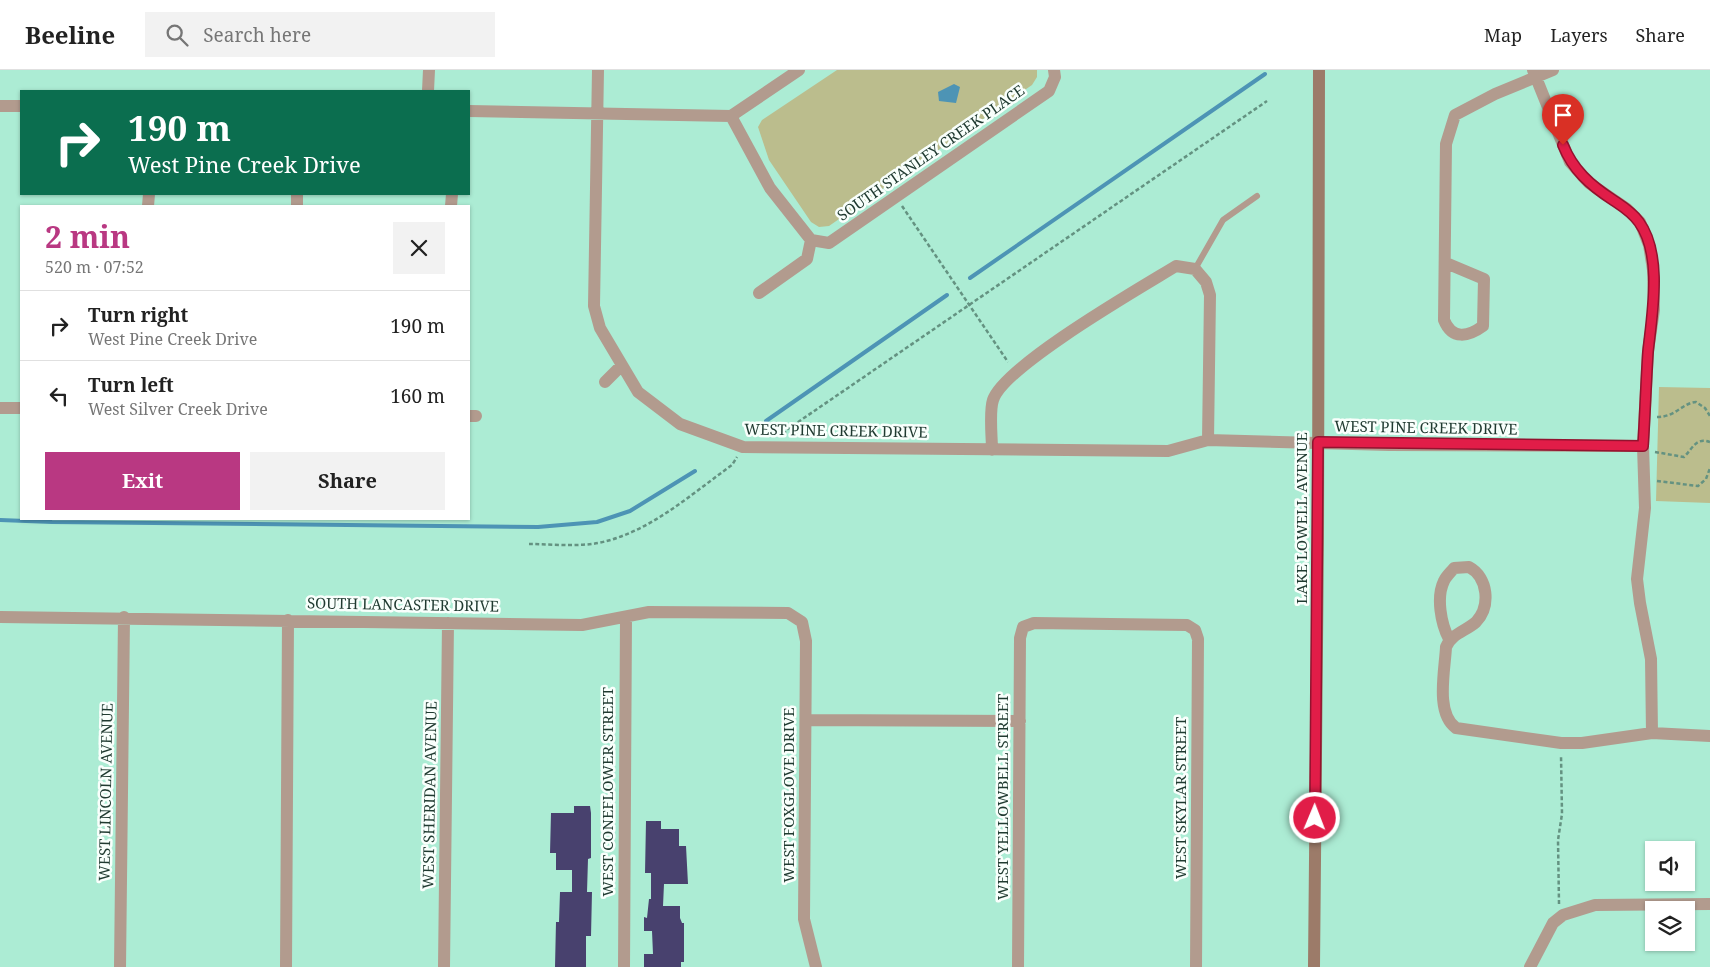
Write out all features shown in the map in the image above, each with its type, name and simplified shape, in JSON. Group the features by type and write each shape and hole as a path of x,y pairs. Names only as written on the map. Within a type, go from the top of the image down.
{"main road":[{"name":"LAKE LOWELL AVENUE","path":"1314,967 1318,442 1318,70"}],"street":[{"path":"428,90 429,70"},
{"name":"WEST PINE CREEK DRIVE","path":"598,70 594,306 600,328 638,392 680,424 743,447 1168,451 1208,440 1644,449"},
{"path":"470,111 731,116 799,70"},
{"name":"SOUTH STANLEY CREEK PLACE","path":"811,240 829,243 1049,91 1055,77 1054,70"},
{"path":"1446,263 1484,279 1483,326 1471,334 1457,336 1448,329 1444,320 1446,144 1455,115 1534,73 1553,70"},
{"path":"1534,73 1570,162 1589,183 1627,209 1640,222 1649,245 1653,270 1654,310 1648,351 1644,449 1646,481 1637,579 1651,659 1652,734"},
{"path":"0,106 20,106"},
{"path":"731,116 770,188 811,240 807,259 759,293"},
{"path":"992,450 992,401 1001,385 1036,356 1176,266 1195,269 1206,282 1210,295 1208,440"},
{"path":"605,382 622,366"},
{"path":"0,408 20,408"},
{"path":"1449,639 1443,628 1440,594 1444,581 1454,568 1469,567 1482,578 1486,592 1482,612 1476,621 1449,639 1446,647 1444,705 1450,724 1456,728 1561,743 1582,743 1652,734 1710,736"},
{"name":"SOUTH LANCASTER DRIVE","path":"0,617 124,617 582,625 649,612 788,613 802,622"},
{"name":"WEST LINCOLN AVENUE","path":"120,967 124,617"},
{"name":"WEST CONEFLOWER STREET","path":"624,967 626,617"},
{"path":"286,967 288,620"},
{"name":"WEST FOXGLOVE DRIVE","path":"802,622 806,641 804,919 816,967"},
{"name":"WEST SHERIDAN AVENUE","path":"444,967 448,623"},
{"name":"WEST YELLOWBELL STREET","path":"1018,967 1020,638 1023,627 1034,623 1187,625 1195,630"},
{"name":"WEST SKYLAR STREET","path":"1195,630 1198,639 1196,967"},
{"path":"806,720 1020,722"},
{"path":"1530,967 1553,923 1563,915 1595,905 1710,904"}],"lane":[{"path":"1195,269 1223,220 1258,196"}],"path":[{"path":"784,448 785,431 1267,101"},
{"path":"896,197 1015,372"},
{"path":"1645,417 1666,417 1676,413 1688,404 1696,402 1705,408 1710,416"},
{"path":"1644,449 1684,457 1698,441 1710,442"},
{"path":"529,544 596,543 632,534 660,517 732,465 743,447"},
{"path":"1646,481 1674,482 1698,486 1706,478 1710,468"},
{"path":"1561,743 1562,814 1558,840 1559,904 1563,915"}],"green space":[{"path":"837,70 1037,70 1037,77 1032,85 829,226 819,227 811,222 769,160 758,127 762,120"},
{"path":"1659,387 1710,388 1710,503 1656,501"}],"water":[{"path":"954,84 960,87 956,103 939,101 938,92"}],"building":[{"path":"574,806 590,806 591,813 591,858 588,859 587,892 592,892 591,936 586,936 586,967 555,967 556,922 559,922 560,892 572,892 572,870 556,870 556,853 550,853 551,813 574,813"},
{"path":"646,821 661,821 661,829 679,829 679,846 686,846 688,884 664,884 663,906 680,906 680,918 682,923 684,923 684,962 681,962 681,967 644,967 644,954 653,954 652,931 644,931 644,917 647,918 649,899 651,899 651,873 645,873"}],"waterway":[{"path":"970,278 1265,74"},
{"path":"766,421 947,295"},
{"path":"0,520 538,527 597,522 630,511 695,471"}],"route":[{"path":"1315,818 1318,442 1389,445 1643,446 1648,351 1654,310 1653,270 1649,245 1640,222 1627,209 1589,183 1570,162 1563,145"}]}
